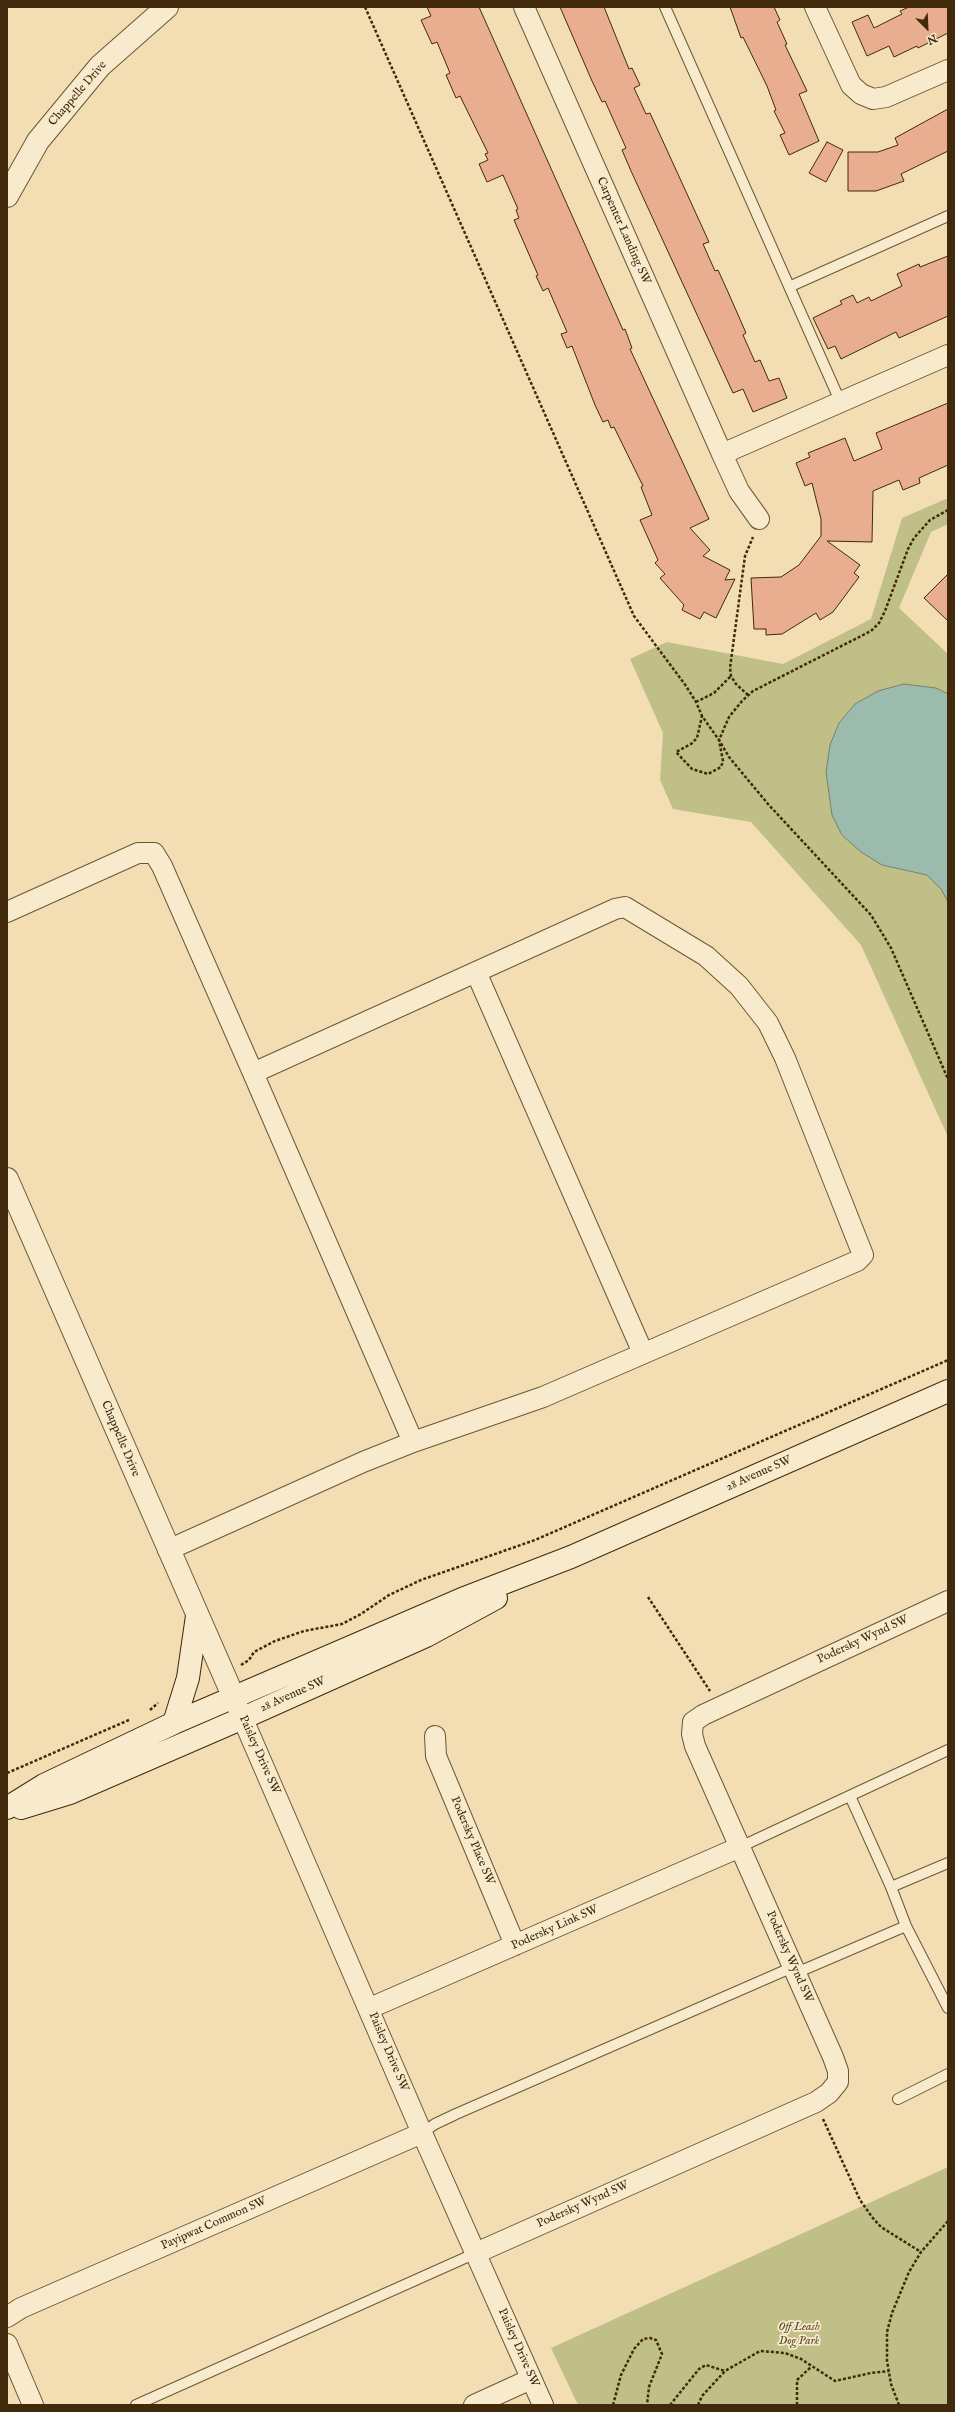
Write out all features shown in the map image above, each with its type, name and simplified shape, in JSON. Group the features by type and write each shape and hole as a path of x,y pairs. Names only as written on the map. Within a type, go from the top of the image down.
{"main road":[{"name":"Chappelle Drive","path":"7,196 38,141 100,66 167,7"},
{"name":"Chappelle Drive","path":"7,1179 196,1616 234,1698"},
{"name":"28 Avenue SW","path":"7,1808 44,1785 174,1723 462,1598 571,1558 948,1391"},
{"name":"28 Avenue SW","path":"7,1812 70,1793 426,1636 571,1558"},
{"path":"174,1723 188,1678 196,1616"}],"street":[{"name":"Carpenter Landing SW","path":"524,7 739,491 760,519"},
{"path":"815,7 851,85 860,94 873,99 886,97 948,70"},
{"path":"722,454 948,354"},
{"path":"7,912 138,853 154,853 162,866 414,1442"},
{"path":"168,1550 414,1442 518,1407 643,1354 857,1261 863,1255 785,1058 768,1023 739,986 706,956 624,907 253,1073"},
{"path":"476,972 643,1354"},
{"name":"Podersky Wynd SW","path":"476,2253 816,2102 829,2093 838,2082 838,2071 795,1970 695,1746 692,1734 693,1722 720,1707 948,1601"},
{"name":"Paisley Drive SW","path":"234,1698 370,2008 422,2133 543,2405"},
{"name":"Podersky Place SW","path":"435,1736 436,1756 515,1945"},
{"name":"Podersky Link SW","path":"370,2008 740,1847"},
{"name":"Payipwat Common SW","path":"7,2317 21,2308 422,2133"},
{"path":"7,2344 34,2405"},
{"path":"474,2405 531,2379"}],"lane":[{"path":"665,7 791,286 840,401"},
{"path":"791,286 948,216"},
{"path":"740,1847 948,1750"},
{"path":"850,1796 891,1887 906,1926 948,2008"},
{"path":"891,1887 948,1863"},
{"path":"422,2133 435,2124 456,2114 795,1970 906,1926"},
{"path":"898,2099 948,2074"},
{"path":"136,2405 476,2253"}],"path":[{"path":"365,7 634,616 696,702 702,716 733,762 768,804 871,915 892,948 948,1079"},
{"path":"702,716 697,738 691,744 676,752 681,760 692,769 708,774 721,767 723,761 719,740 729,717 748,695 871,631 879,623 885,611 908,549 914,538 930,520 948,510"},
{"path":"748,695 731,676 730,668 745,556 760,519"},
{"path":"696,702 714,693 731,676"},
{"path":"249,1660 254,1652 275,1641 304,1632 342,1624 361,1614 389,1595 421,1580 535,1540 948,1360"},
{"path":"648,1597 720,1707"},
{"path":"147,1712 159,1702"},
{"path":"7,1773 133,1718"},
{"path":"816,2102 860,2200 882,2227 921,2252"},
{"path":"899,2405 889,2371 887,2332 892,2313 910,2272 921,2252 948,2222"},
{"path":"613,2405 621,2375 634,2349 643,2339 650,2338 656,2340 662,2354 653,2374 647,2405"},
{"path":"698,2405 702,2396 725,2371 760,2352 785,2353 835,2381 871,2373 889,2371"},
{"path":"670,2405 699,2369 706,2365 725,2371"},
{"path":"797,2405 797,2380 811,2367"}],"green space":[{"path":"948,498 948,524 931,532 899,608 948,654 948,1137 861,945 751,822 673,809 660,780 663,733 630,659 667,642 783,664 871,619 902,518"},
{"name":"Off Leash Dog Park","path":"948,2167 948,2405 578,2405 551,2348"}],"shaded area":[{"path":"904,684 936,688 948,694 948,902 941,889 927,875 882,865 861,852 842,835 832,815 826,772 830,745 839,723 855,704 878,691"}],"building":[{"path":"427,7 479,7 623,330 625,329 632,348 630,349 709,519 690,528 710,550 703,556 730,570 725,580 735,579 716,618 704,612 700,619 682,610 684,605 660,578 665,574 655,563 658,560 640,520 652,515 641,487 643,486 614,427 611,428 608,420 603,422 572,346 567,348 561,334 567,332 548,288 543,291 536,276 538,275 514,220 519,218 516,210 518,209 503,175 487,182 479,164 488,160 485,154 488,153 460,96 456,98 446,75 450,73 437,42 432,44 421,20 431,16"},
{"path":"560,7 604,7 629,69 632,68 640,85 634,88 646,114 650,113 709,242 703,244 715,271 718,270 728,292 746,333 743,335 755,362 760,360 769,381 779,378 787,398 753,412 743,389 733,393 631,171 622,150 626,148 605,101 602,102"},
{"path":"730,7 774,7 780,20 777,22 787,44 785,45 807,91 799,94 819,141 789,155 780,135 785,133 774,111 776,110 767,86 743,37 741,38"},
{"path":"909,7 948,7 948,33 918,48 917,46 894,57 889,46 867,56 852,22 868,15 874,28 902,14 900,11"},
{"path":"948,109 948,151 901,174 904,181 876,191 848,191 848,152 878,152 898,145 895,138"},
{"path":"827,142 843,150 826,182 809,173"},
{"path":"948,256 948,316 899,338 896,332 841,359 835,346 828,349 813,318 842,304 840,301 853,295 857,303 869,297 871,301 902,286 897,274 919,264 920,267"},
{"path":"948,403 948,465 919,478 920,483 903,490 899,480 873,491 872,542 827,541 860,565 854,573 859,577 833,612 820,620 816,613 782,634 766,635 766,629 754,629 751,578 781,577 799,565 821,536 821,519 812,483 805,486 796,463 810,457 808,453 845,438 854,461 882,449 876,433"},
{"path":"948,574 948,621 924,598"}]}
